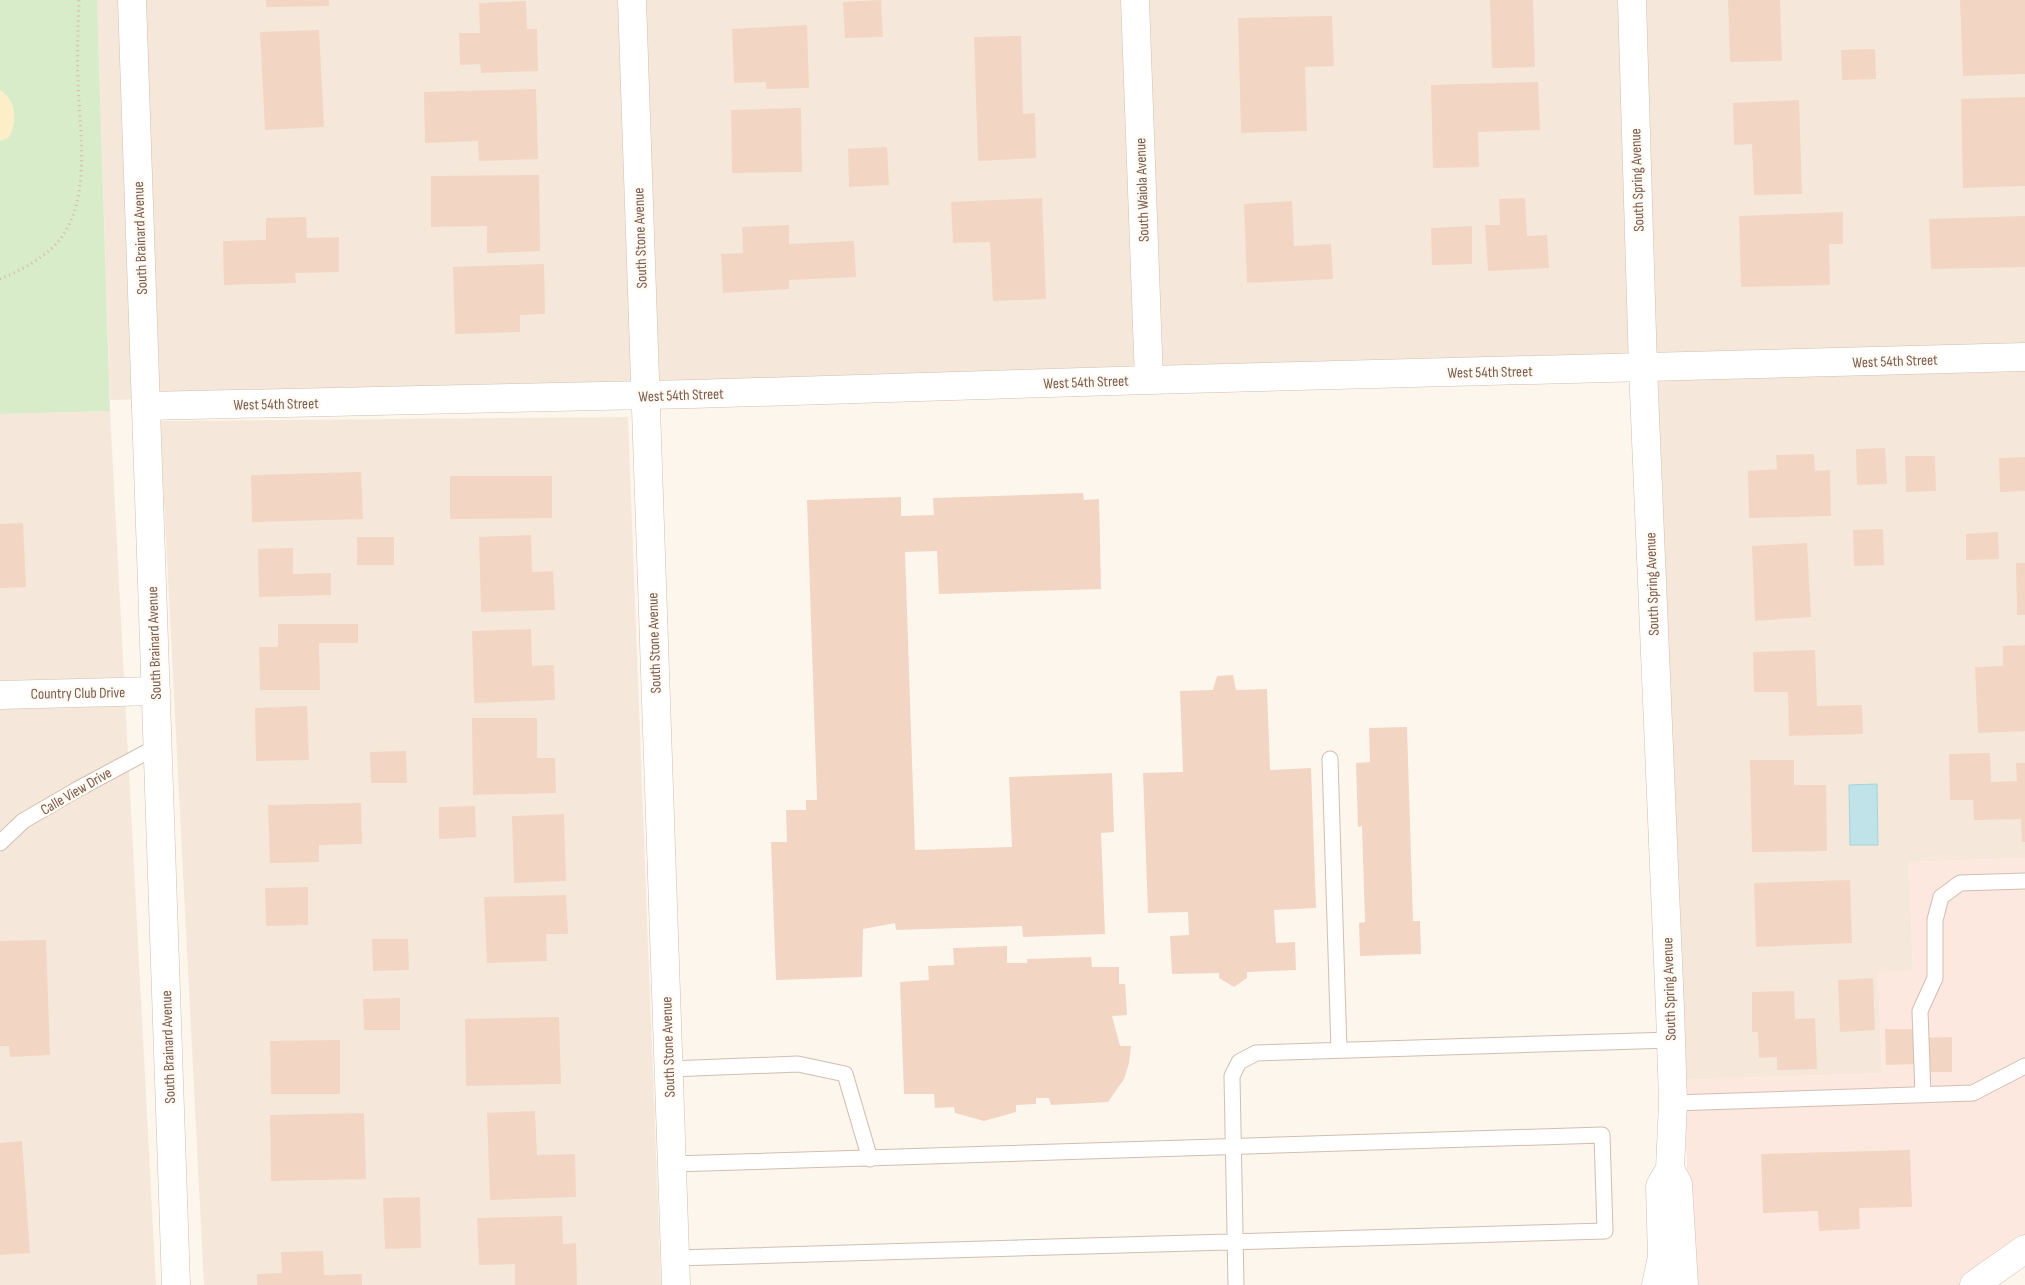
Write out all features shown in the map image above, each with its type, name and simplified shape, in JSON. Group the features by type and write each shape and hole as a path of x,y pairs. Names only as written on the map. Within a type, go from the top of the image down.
{"street":[{"name":"South Brainard Avenue","path":"132,0 176,1285"},
{"name":"South Stone Avenue","path":"632,0 676,1285"},
{"name":"South Waiola Avenue","path":"1135,0 1149,380"},
{"name":"South Spring Avenue","path":"1632,0 1643,368 1673,1103 1670,1168 1660,1186 1662,1257 1656,1285"},
{"name":"West 54th Street","path":"146,406 645,396 1149,380 2025,357"},
{"name":"Country Club Drive","path":"0,695 156,691"},
{"name":"South Spring Avenue","path":"1670,1168 1678,1184 1684,1285"},
{"path":"1974,1285 2025,1249"}],"lane":[{"name":"Calle View Drive","path":"0,843 23,821 78,788 158,746"},
{"path":"1330,759 1339,1050"},
{"path":"1923,1095 1920,1011 1935,978 1935,920 1941,897 1960,883 2025,881"},
{"path":"1236,1285 1232,1076 1239,1062 1256,1053 1671,1040"},
{"path":"668,1068 798,1064 845,1074 870,1159"},
{"path":"1673,1103 1973,1093 2025,1066"},
{"path":"672,1164 1602,1135 1605,1230 676,1258"}],"path":[{"path":"0,279 23,269 52,249 68,228 78,200 81,161 78,80 79,0"}],"shaded area":[{"path":"97,0 2025,0 2025,858 1909,862 1913,971 1878,973 1882,1073 1684,1080 1656,364 110,400"},
{"path":"110,411 156,1285 0,1285 0,414"},
{"path":"628,417 661,1285 204,1285 160,421"},
{"path":"2025,858 2025,1239 1961,1285 1691,1285 1684,1080 1882,1073 1878,972 1913,970 1909,862"}],"green space":[{"path":"0,0 97,0 110,411 0,414"}],"sand":[{"path":"0,90 12,105 14,124 9,137 0,141"}],"water":[{"path":"1877,784 1878,845 1850,845 1849,785"}],"building":[{"path":"266,0 329,0 329,6 266,7"},
{"path":"881,0 883,37 845,38 843,2"},
{"path":"1490,0 1533,0 1535,67 1492,68"},
{"path":"1728,0 1780,0 1782,61 1730,62"},
{"path":"1960,0 2025,0 2025,74 1963,76"},
{"path":"526,1 527,29 537,29 538,71 481,73 480,64 460,65 459,33 480,33 479,3"},
{"path":"1332,16 1334,66 1305,67 1307,131 1241,133 1238,18"},
{"path":"807,25 809,88 766,89 766,82 734,83 732,29"},
{"path":"319,30 324,127 265,130 260,32"},
{"path":"1021,36 1023,114 1035,113 1036,158 978,161 974,37"},
{"path":"1875,49 1876,79 1842,80 1841,50"},
{"path":"1538,82 1540,130 1478,132 1479,167 1433,168 1431,85"},
{"path":"536,89 538,159 479,161 478,141 425,143 424,92"},
{"path":"2025,97 2025,186 1963,188 1961,99"},
{"path":"1799,100 1802,194 1754,195 1752,144 1734,145 1733,103"},
{"path":"801,108 802,172 732,173 731,110"},
{"path":"887,147 889,185 849,187 848,149"},
{"path":"539,175 540,251 487,253 487,226 431,227 431,176"},
{"path":"1042,198 1046,299 993,301 990,242 953,243 951,202"},
{"path":"1525,198 1527,236 1547,235 1549,268 1488,271 1485,225 1500,225 1499,199"},
{"path":"1292,201 1294,246 1331,244 1333,279 1247,283 1244,204"},
{"path":"1843,212 1843,244 1829,244 1830,285 1741,287 1739,216"},
{"path":"2025,216 2025,267 1931,269 1929,219"},
{"path":"306,217 307,238 339,237 339,272 295,273 296,283 224,285 223,241 266,240 266,218"},
{"path":"789,225 789,244 854,241 856,277 789,280 789,289 723,293 721,254 743,253 742,227"},
{"path":"1472,226 1472,264 1432,265 1431,228"},
{"path":"544,264 545,314 520,315 520,332 455,334 453,267"},
{"path":"1885,448 1887,484 1857,485 1856,449"},
{"path":"1814,454 1815,471 1830,470 1831,516 1749,518 1748,471 1777,469 1776,455"},
{"path":"1905,456 1935,456 1936,491 1906,492"},
{"path":"2025,457 2025,491 2000,492 1999,458"},
{"path":"361,472 363,519 252,522 251,475"},
{"path":"450,476 552,476 552,518 450,519"},
{"path":"1083,493 1084,500 1099,499 1101,589 939,594 937,551 905,552 915,850 1012,847 1009,777 1112,773 1114,832 1101,833 1105,934 1023,937 1022,926 896,930 895,923 863,929 862,977 776,980 771,842 787,842 786,810 806,810 806,800 817,800 807,500 901,497 901,516 934,515 933,498"},
{"path":"23,523 26,587 0,588 0,524"},
{"path":"1883,529 1884,565 1854,566 1853,530"},
{"path":"1998,532 1999,559 1966,560 1966,534"},
{"path":"531,535 532,572 553,571 555,610 481,612 479,537"},
{"path":"357,537 394,537 394,565 357,565"},
{"path":"1807,543 1811,617 1755,621 1752,546"},
{"path":"293,548 293,574 331,573 331,595 259,597 258,549"},
{"path":"2016,563 2025,563 2025,615 2017,615"},
{"path":"278,624 358,624 358,643 319,643 320,690 260,690 259,647 278,647"},
{"path":"531,629 532,666 554,665 555,700 474,703 472,631"},
{"path":"2025,645 2025,731 1978,733 1975,667 2003,666 2003,646"},
{"path":"1815,650 1817,706 1862,705 1863,734 1789,736 1788,692 1754,692 1753,652"},
{"path":"1233,675 1236,690 1267,689 1270,770 1311,768 1316,908 1274,910 1276,943 1295,942 1296,970 1247,972 1247,978 1234,987 1219,978 1219,973 1172,974 1170,936 1189,935 1188,912 1148,913 1143,773 1183,772 1180,691 1213,690 1217,676"},
{"path":"307,706 309,760 256,761 255,708"},
{"path":"472,718 537,718 537,758 555,758 556,793 473,795"},
{"path":"1407,727 1413,921 1420,921 1421,954 1360,956 1359,923 1365,922 1362,826 1358,827 1356,763 1370,762 1369,728"},
{"path":"406,751 407,783 371,783 370,752"},
{"path":"1990,753 1991,782 2017,781 2016,763 2025,763 2025,842 2022,842 2021,819 1974,820 1973,800 1950,800 1949,754"},
{"path":"1750,760 1794,760 1794,785 1826,785 1827,851 1752,852"},
{"path":"361,803 362,844 319,845 319,862 270,863 268,805"},
{"path":"475,806 476,837 439,839 439,807"},
{"path":"564,814 566,881 514,883 512,816"},
{"path":"1850,880 1852,943 1756,947 1754,883"},
{"path":"308,887 308,925 266,926 265,888"},
{"path":"566,895 568,934 546,934 547,961 487,963 484,897"},
{"path":"372,939 408,939 409,970 373,971"},
{"path":"46,940 50,1055 10,1057 9,1046 0,1046 0,941"},
{"path":"1007,946 1007,963 1027,963 1027,959 1091,957 1092,967 1119,967 1119,984 1125,984 1127,1015 1112,1016 1120,1046 1131,1046 1129,1063 1124,1079 1108,1102 1051,1105 1049,1098 1036,1098 1036,1104 1016,1105 1016,1112 984,1121 955,1113 954,1107 935,1108 934,1094 904,1094 900,982 929,980 928,966 954,965 953,948"},
{"path":"1873,978 1875,1030 1840,1032 1838,980"},
{"path":"1794,991 1795,1019 1815,1018 1817,1069 1777,1070 1777,1057 1759,1058 1758,1032 1752,1032 1752,992"},
{"path":"400,998 400,1030 364,1030 363,999"},
{"path":"559,1017 561,1084 466,1086 465,1019"},
{"path":"1885,1029 1917,1029 1917,1038 1952,1037 1952,1072 1917,1072 1917,1064 1886,1065"},
{"path":"340,1040 340,1094 271,1094 270,1041"},
{"path":"535,1111 537,1155 575,1154 576,1197 490,1200 487,1113"},
{"path":"364,1113 366,1179 271,1181 270,1115"},
{"path":"22,1141 30,1253 0,1255 0,1143"},
{"path":"1910,1150 1912,1207 1859,1208 1860,1229 1819,1231 1818,1211 1763,1213 1761,1154"},
{"path":"420,1197 421,1248 385,1249 383,1198"},
{"path":"562,1216 563,1244 576,1243 577,1285 515,1285 515,1264 479,1265 477,1218"},
{"path":"323,1251 324,1275 362,1274 362,1285 257,1285 257,1274 282,1273 281,1252"}]}
